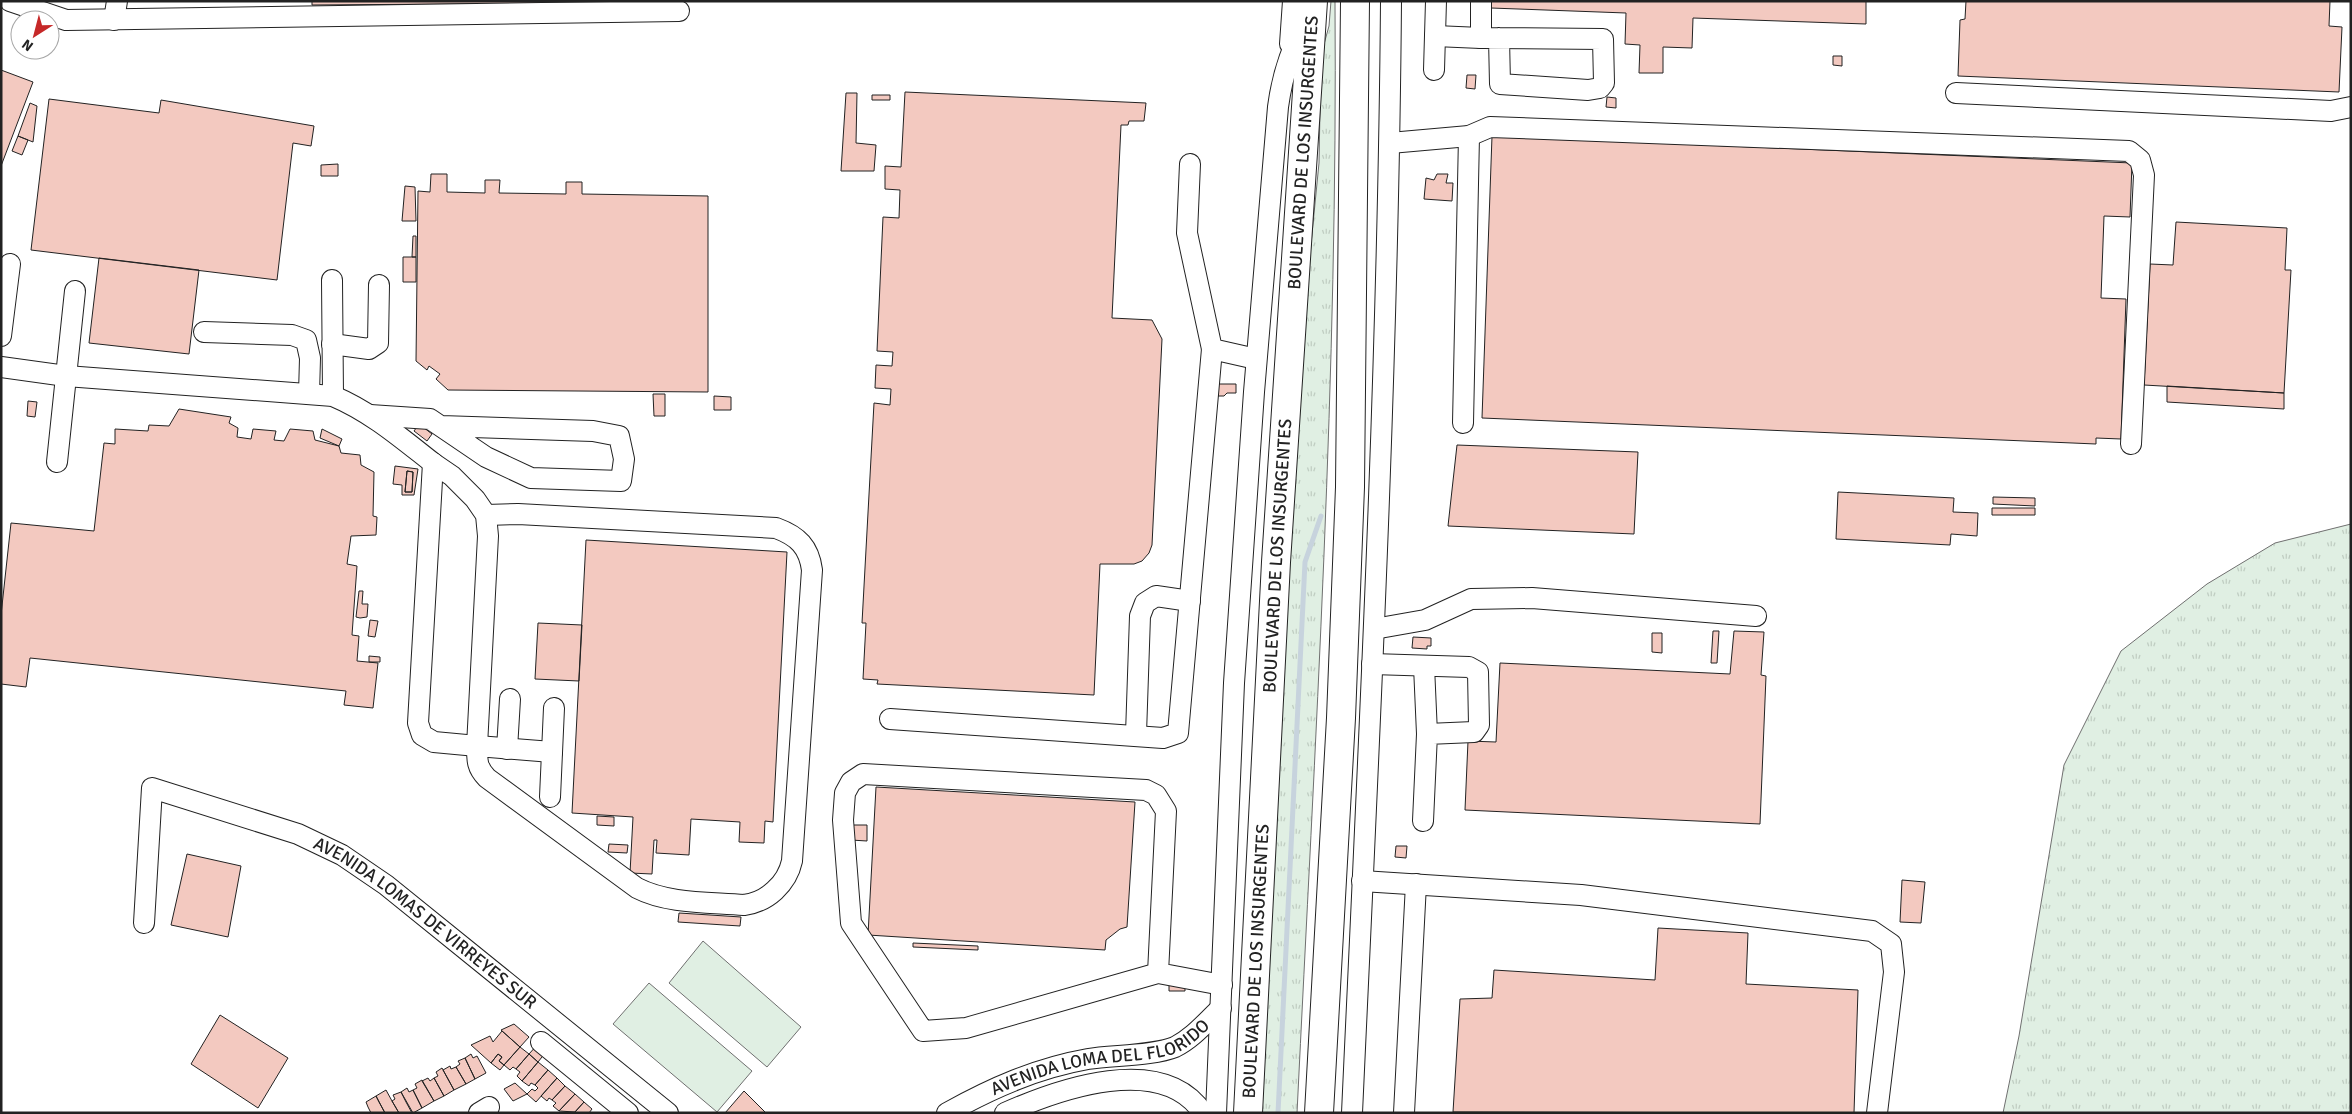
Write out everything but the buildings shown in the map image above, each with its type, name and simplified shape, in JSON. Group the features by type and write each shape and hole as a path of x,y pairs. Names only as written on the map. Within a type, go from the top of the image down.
{"highway":[{"path":"1320,1113 1341,718 1350,487 1356,1"},
{"name":"BOULEVARD DE LOS INSURGENTES","path":"1248,1113 1306,3"}],"street":[{"path":"10,1 66,20 116,10 678,11"},
{"path":"1352,1113 1374,629 1390,143 1391,1"},
{"path":"1434,70 1436,1"},
{"path":"1435,36 1490,38 1603,39 1604,83 1600,88 1588,90 1500,84 1490,38 1481,1"},
{"path":"1216,1113 1234,684 1256,359 1281,79 1306,3"},
{"path":"1956,93 2330,112 2351,107"},
{"path":"1390,143 1469,136 1490,128 2129,151 2140,160 2144,175 2131,444"},
{"path":"1464,422 1469,136"},
{"path":"890,719 1136,734 1163,738 1178,733 1212,349 1187,233 1190,164"},
{"path":"1,336 10,264"},
{"path":"332,280 333,396"},
{"path":"332,344 369,349 378,343 379,285"},
{"path":"57,462 75,291"},
{"path":"204,332 292,335 306,340 310,358 309,394"},
{"path":"1212,349 1256,359"},
{"path":"1,367 66,376 333,396 370,415 433,464 452,476 475,499 486,515 488,536 477,746 479,769 488,778 636,888 646,893 661,897 744,905 756,904 764,900 784,880 789,872 812,570 806,547 798,539 776,528 518,514 486,515"},
{"path":"370,415 430,419 486,457 531,478 621,481 624,458 619,436 593,431 441,426"},
{"path":"433,464 418,723 422,735 434,742 552,752"},
{"path":"1136,734 1140,616 1146,603 1156,596 1190,602"},
{"path":"1374,629 1425,620 1471,599 1532,598 1756,616"},
{"path":"1372,664 1469,667 1478,672 1479,725 1474,732 1427,734"},
{"path":"1423,821 1427,734 1424,666"},
{"path":"507,748 510,699"},
{"path":"550,797 554,708"},
{"path":"1158,974 1166,811 1156,796 1146,790 863,774 851,782 845,793 843,820 851,923 923,1030 966,1028 1158,974 1222,985"},
{"name":"AVENIDA LOMAS DE VIRREYES SUR","path":"144,923 152,788 298,834 342,855 386,885 668,1113"},
{"path":"1362,881 1581,895 1872,931 1890,944 1894,972 1877,1113"},
{"path":"1404,1113 1416,884"},
{"name":"AVENIDA LOMA DEL FLORIDO","path":"947,1113 992,1088 1020,1076 1086,1059 1172,1048 1190,1039 1221,1008"},
{"path":"541,1042 628,1113"},
{"name":"AVENIDA LOMA DEL FLORIDO","path":"1005,1113 1035,1100 1091,1084 1149,1080 1174,1086 1197,1104 1203,1113"}],"green space":[{"path":"1331,1 1335,1 1335,140 1329,418 1318,696 1297,1113 1256,1113 1270,853 1307,285 1319,163 1321,55 1329,26"},
{"path":"2351,524 2351,1113 2003,1113 2019,1036 2064,765 2121,651 2207,584 2275,543"},
{"path":"703,941 801,1027 767,1067 669,983"},
{"path":"649,983 752,1071 717,1112 613,1024"}],"waterway":[{"path":"1278,1113 1305,562 1321,516"}]}
